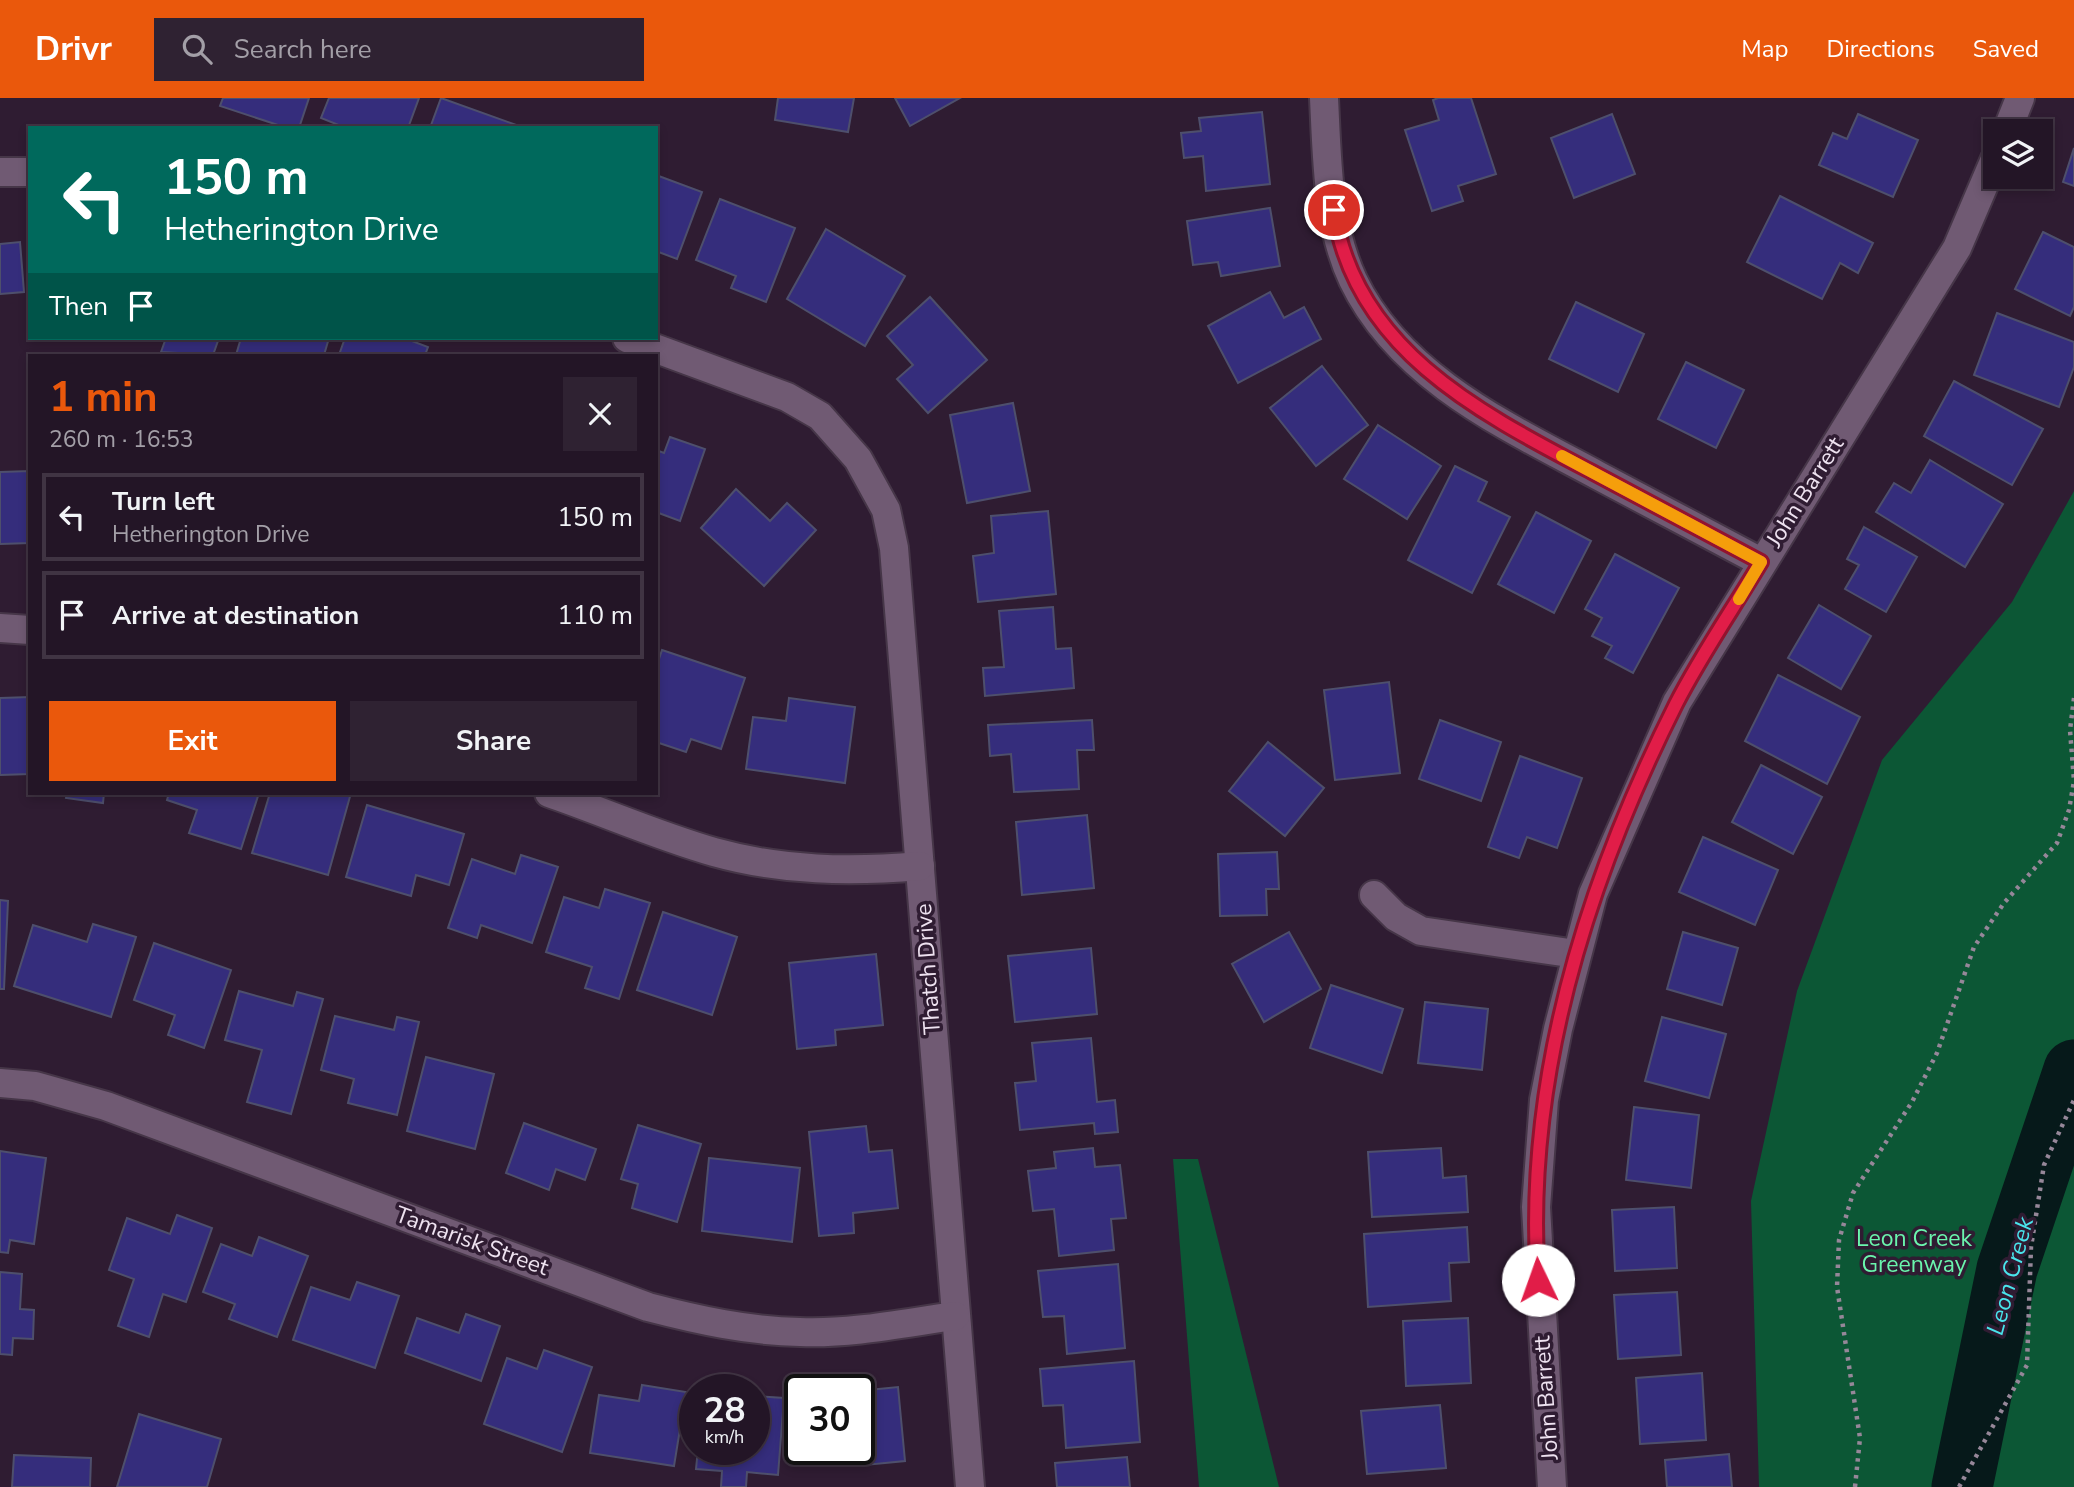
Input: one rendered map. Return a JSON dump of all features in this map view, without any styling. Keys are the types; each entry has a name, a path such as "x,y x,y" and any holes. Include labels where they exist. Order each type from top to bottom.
{"street":[{"path":"1324,98 1328,167 1337,231 1353,281 1402,348 1436,379 1493,420 1761,562"},
{"path":"2012,119 2020,98"},
{"path":"0,172 28,172"},
{"name":"John Barrett","path":"1552,1487 1535,1207 1544,1100 1576,954 1610,851 1677,702 1957,248 1983,187"},
{"name":"Thatch Drive","path":"632,340 787,397 820,416 858,459 886,510 894,548 970,1487"},
{"path":"0,628 28,630"},
{"path":"555,795 714,852 764,863 828,870 920,866"},
{"path":"1374,895 1396,917 1420,931 1576,954"},
{"name":"Tamarisk Street","path":"0,1083 35,1086 106,1106 648,1307 698,1320 750,1329 802,1332 855,1330 955,1316"}],"path":[{"path":"1855,1487 1860,1438 1837,1287 1839,1240 1853,1193 1912,1102 1937,1053 1974,947 2004,903 2057,843 2069,810 2074,781 2070,730 2074,698"},
{"path":"2070,730 2074,738"},
{"path":"1959,1487 2027,1365 2031,1247 2044,1165 2074,1100"}],"green space":[{"name":"Leon Creek Greenway","path":"2074,491 2074,1487 1759,1487 1751,1201 1797,991 1882,760 2012,602"},
{"path":"1173,1159 1198,1159 1279,1487 1199,1487"}],"building":[{"path":"223,98 309,98 300,126 281,126 220,106"},
{"path":"329,98 419,98 409,126 341,126 321,118"},
{"path":"441,98 519,126 431,126"},
{"path":"778,98 854,98 848,132 775,120"},
{"path":"895,98 960,98 910,126"},
{"path":"1471,98 1496,174 1458,186 1463,201 1432,211 1405,130 1439,120 1433,100"},
{"path":"1262,112 1270,184 1206,191 1203,156 1184,158 1181,133 1201,131 1199,118"},
{"path":"1612,114 1635,174 1574,198 1551,138"},
{"path":"1858,114 1918,140 1893,197 1819,165 1833,133 1847,139"},
{"path":"2074,148 2074,186 2063,182"},
{"path":"658,176 702,192 677,259 658,252"},
{"path":"1780,196 1873,243 1858,273 1840,263 1822,299 1747,262"},
{"path":"720,199 795,228 766,302 731,288 736,276 696,260"},
{"path":"1270,208 1280,266 1221,276 1218,262 1193,265 1187,221"},
{"path":"826,229 905,276 865,346 787,299"},
{"path":"2043,232 2074,247 2074,307 2070,316 2015,289"},
{"path":"20,242 24,292 0,294 0,244"},
{"path":"1270,292 1284,318 1304,307 1321,339 1238,383 1208,326"},
{"path":"930,297 987,360 928,413 897,379 913,365 887,336"},
{"path":"1576,302 1644,334 1618,392 1549,359"},
{"path":"1997,313 2074,342 2074,367 2059,407 1974,375"},
{"path":"165,340 218,340 213,354 161,352"},
{"path":"240,340 328,340 324,354 236,354"},
{"path":"344,340 409,340 428,347 425,354 339,354"},
{"path":"1686,362 1744,390 1716,448 1658,419"},
{"path":"1322,366 1368,425 1316,466 1270,408"},
{"path":"1954,381 2043,429 2012,485 1924,436"},
{"path":"1013,403 1030,491 967,503 950,415"},
{"path":"1378,425 1441,466 1407,519 1344,479"},
{"path":"670,437 705,449 680,521 658,513 658,451 664,453"},
{"path":"1930,460 2003,504 1965,567 1876,512 1894,483 1911,493"},
{"path":"1455,466 1487,482 1478,501 1510,517 1472,593 1408,560"},
{"path":"28,471 28,543 0,544 0,472"},
{"path":"736,489 770,521 787,503 816,530 764,586 701,528"},
{"path":"1048,511 1056,594 978,602 973,556 994,553 991,516"},
{"path":"1536,512 1591,541 1554,613 1498,584"},
{"path":"1864,527 1917,557 1886,612 1845,589 1859,565 1847,559"},
{"path":"1615,554 1679,588 1633,673 1605,658 1612,646 1592,636 1602,618 1585,609"},
{"path":"1819,605 1871,636 1841,689 1788,658"},
{"path":"1053,607 1056,649 1071,648 1074,688 985,696 983,668 1004,667 999,611"},
{"path":"662,650 745,678 721,749 691,739 686,752 658,743 658,662"},
{"path":"1778,675 1860,717 1827,784 1745,741"},
{"path":"1389,682 1400,773 1335,780 1324,690"},
{"path":"28,697 28,774 0,775 0,698"},
{"path":"789,698 855,707 845,783 746,769 753,717 786,721"},
{"path":"1092,720 1094,750 1077,750 1079,789 1014,792 1011,754 990,756 988,725"},
{"path":"1440,720 1501,742 1481,801 1419,779"},
{"path":"1268,742 1324,788 1285,836 1229,791"},
{"path":"1520,756 1582,778 1557,848 1527,837 1519,858 1488,847"},
{"path":"1761,765 1822,797 1793,854 1732,822"},
{"path":"67,795 104,795 103,803 66,798"},
{"path":"168,795 258,795 241,849 189,833 197,810 167,800"},
{"path":"269,795 350,795 328,875 252,853"},
{"path":"367,805 464,834 449,885 416,875 411,896 346,877"},
{"path":"1087,815 1094,888 1022,895 1016,822"},
{"path":"1703,837 1778,870 1755,925 1679,892"},
{"path":"1277,852 1279,889 1266,889 1267,915 1220,916 1218,854"},
{"path":"521,855 558,867 532,943 481,925 477,938 448,928 472,859 515,874"},
{"path":"605,889 650,903 619,999 585,988 592,967 546,952 564,897 599,908"},
{"path":"0,900 8,901 4,989 0,989"},
{"path":"663,912 737,937 712,1015 637,990"},
{"path":"93,924 136,937 111,1017 14,986 33,925 87,942"},
{"path":"1289,932 1321,989 1264,1022 1232,964"},
{"path":"1683,932 1738,948 1722,1005 1667,989"},
{"path":"154,943 231,970 204,1048 168,1035 175,1015 134,1000"},
{"path":"1091,948 1097,1014 1015,1022 1008,956"},
{"path":"876,954 883,1025 835,1030 836,1045 797,1049 789,963"},
{"path":"1331,985 1403,1009 1382,1073 1310,1048"},
{"path":"239,991 293,1006 297,992 323,999 291,1114 247,1102 262,1050 225,1040"},
{"path":"1425,1002 1488,1009 1482,1070 1418,1063"},
{"path":"335,1016 394,1030 397,1017 419,1022 397,1115 348,1103 354,1079 321,1070"},
{"path":"1662,1017 1726,1034 1709,1098 1645,1081"},
{"path":"1091,1038 1097,1102 1115,1100 1118,1132 1095,1134 1094,1123 1020,1130 1015,1083 1036,1081 1032,1043"},
{"path":"426,1057 494,1074 475,1149 407,1131"},
{"path":"1634,1107 1699,1115 1691,1188 1626,1180"},
{"path":"524,1123 596,1149 585,1180 556,1169 549,1190 506,1173"},
{"path":"638,1125 701,1144 677,1222 632,1208 638,1184 621,1179"},
{"path":"866,1126 869,1152 892,1150 898,1208 853,1213 854,1233 819,1236 809,1132"},
{"path":"1093,1148 1095,1167 1120,1165 1126,1218 1111,1219 1114,1250 1059,1256 1054,1209 1033,1211 1028,1171 1056,1168 1054,1152"},
{"path":"1441,1148 1443,1178 1466,1176 1468,1212 1372,1217 1368,1152"},
{"path":"0,1151 46,1158 34,1244 10,1240 8,1253 0,1252"},
{"path":"709,1158 800,1168 792,1242 702,1231"},
{"path":"1674,1207 1677,1268 1615,1271 1612,1210"},
{"path":"177,1215 212,1228 186,1302 163,1294 149,1337 118,1326 134,1279 109,1270 127,1218 170,1234"},
{"path":"1467,1227 1469,1262 1449,1263 1451,1301 1368,1307 1364,1234"},
{"path":"259,1237 308,1256 277,1337 229,1319 235,1304 203,1292 221,1244 252,1256"},
{"path":"1118,1264 1125,1348 1067,1354 1064,1316 1043,1317 1038,1271"},
{"path":"0,1272 22,1274 20,1309 34,1310 33,1339 13,1338 12,1355 0,1354"},
{"path":"357,1282 399,1296 375,1368 293,1340 311,1287 350,1300"},
{"path":"1677,1292 1681,1355 1618,1359 1614,1295"},
{"path":"466,1314 500,1326 481,1381 405,1353 417,1318 459,1333"},
{"path":"1468,1318 1471,1383 1406,1386 1403,1321"},
{"path":"544,1350 592,1367 562,1452 484,1424 507,1358 537,1369"},
{"path":"1134,1361 1140,1442 1066,1448 1063,1405 1043,1406 1040,1369"},
{"path":"1702,1373 1706,1440 1640,1444 1636,1378"},
{"path":"642,1385 679,1391 679,1435 674,1466 590,1453 599,1395 639,1401"},
{"path":"898,1387 905,1461 875,1464 875,1389"},
{"path":"770,1397 784,1398 778,1475 747,1472 746,1487 721,1487 722,1471 696,1469 696,1465 770,1465"},
{"path":"1440,1405 1446,1468 1367,1474 1361,1411"},
{"path":"139,1414 221,1439 207,1487 117,1487"},
{"path":"1729,1454 1732,1487 1667,1487 1665,1460"},
{"path":"14,1455 91,1458 90,1487 12,1487"},
{"path":"1127,1457 1130,1487 1057,1487 1055,1463"}],"waterway":[{"name":"Leon Creek","path":"1962,1487 2007,1269 2074,1070"}],"slow traffic":[{"path":"1562,456 1761,562 1739,599"}],"route":[{"path":"1334,210 1337,231 1353,281 1402,348 1436,379 1493,420 1761,562 1677,702 1593,894 1558,1029 1544,1100 1535,1207 1538,1280"}]}
